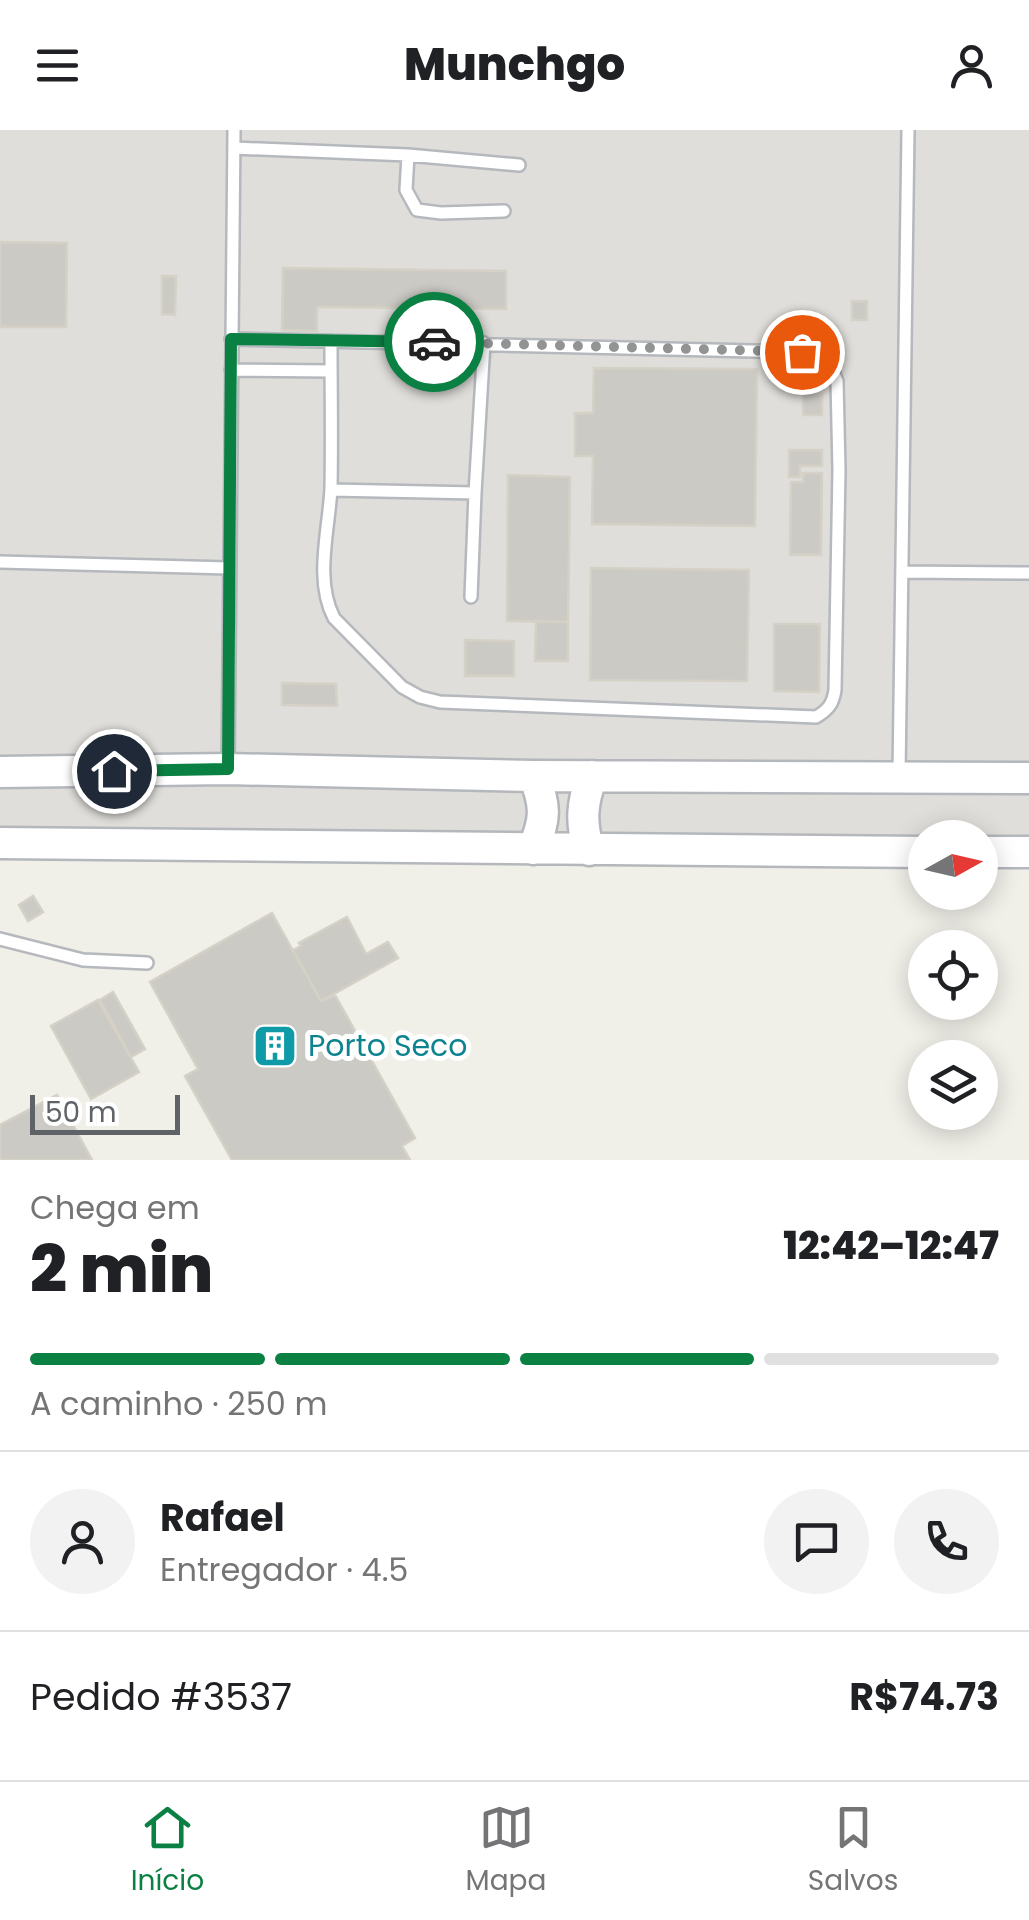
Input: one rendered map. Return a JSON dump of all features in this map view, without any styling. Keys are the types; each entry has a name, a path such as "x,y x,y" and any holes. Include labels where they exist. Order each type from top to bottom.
{"main road":[{"path":"0,772 228,769 534,776 1029,778"},
{"path":"533,849 544,810 534,776"},
{"path":"589,850 581,813 592,776"},
{"path":"0,843 908,852"},
{"path":"998,852 1029,852"}],"lane":[{"path":"228,769 234,130"},
{"path":"899,777 908,130"},
{"path":"234,148 519,165"},
{"path":"408,156 406,190 417,210 504,211"},
{"path":"231,339 484,343 802,352 819,356 830,364 837,380 839,470 835,690 826,712 816,717 440,702 402,687 334,618 326,604 331,341"},
{"path":"471,597 484,343"},
{"path":"231,370 331,371"},
{"path":"331,490 475,492"},
{"path":"0,562 229,568"},
{"path":"903,572 1029,573"},
{"path":"0,939 83,960 146,963"}],"shaded area":[{"path":"0,130 1029,130 1029,846 998,841 998,820 908,820 908,838 0,832"}],"building":[{"path":"0,242 67,243 66,327 0,327"},
{"path":"0,242 67,243 66,327 0,327"},
{"path":"283,268 506,271 506,309 317,307 317,331 282,330"},
{"path":"162,276 176,276 175,315 162,314"},
{"path":"162,276 176,276 175,315 162,314"},
{"path":"852,301 867,301 867,320 852,320"},
{"path":"594,368 757,369 755,526 592,524 593,456 575,456 575,413 593,413"},
{"path":"803,394 822,394 822,415 803,415"},
{"path":"789,450 822,450 822,466 800,466 800,477 789,477"},
{"path":"803,473 822,473 821,555 790,555 791,482 803,482"},
{"path":"508,475 570,477 568,622 507,621"},
{"path":"591,568 749,570 747,681 590,680"},
{"path":"536,621 568,622 568,661 535,661"},
{"path":"774,624 820,624 819,692 774,691"},
{"path":"465,640 514,641 514,676 465,676"},
{"path":"282,683 336,684 337,706 282,705"},
{"path":"33,896 43,912 28,921 19,905"},
{"path":"33,896 43,912 28,921 19,905"},
{"path":"33,896 43,912 28,921 19,905"},
{"path":"33,896 43,912 28,921 19,905"},
{"path":"33,896 43,912 28,921 19,905"},
{"name":"Porto Seco","path":"272,913 321,1001 335,995 415,1138 402,1146 410,1160 232,1160 185,1076 198,1069 150,982"},
{"path":"347,917 366,954 388,942 398,958 321,1001 293,950"},
{"path":"347,917 366,954 388,942 398,958 321,1001 293,950"},
{"path":"347,917 366,954 388,942 398,958 321,1001 293,950"},
{"path":"347,917 366,954 388,942 398,958 321,1001 293,950"},
{"path":"347,917 366,954 388,942 398,958 321,1001 293,950"},
{"path":"113,992 145,1049 131,1057 100,1000"},
{"path":"113,992 145,1049 131,1057 100,1000"},
{"path":"113,992 145,1049 131,1057 100,1000"},
{"path":"113,992 145,1049 131,1057 100,1000"},
{"path":"113,992 145,1049 131,1057 100,1000"},
{"path":"98,1000 139,1072 91,1099 51,1026"},
{"path":"98,1000 139,1072 91,1099 51,1026"},
{"path":"98,1000 139,1072 91,1099 51,1026"},
{"path":"98,1000 139,1072 91,1099 51,1026"},
{"path":"98,1000 139,1072 91,1099 51,1026"},
{"path":"57,1095 92,1160 0,1160 0,1125"},
{"path":"57,1095 92,1160 0,1160 0,1125"},
{"path":"57,1095 92,1160 0,1160 0,1125"},
{"path":"57,1095 92,1160 0,1160 0,1125"},
{"path":"57,1095 92,1160 0,1160 0,1125"}],"way so far":[{"path":"434,342 802,352"}],"place":[{"name":"Porto Seco","path":"275,1046"}],"route":[{"path":"114,771 228,769 231,339 434,342"}]}
